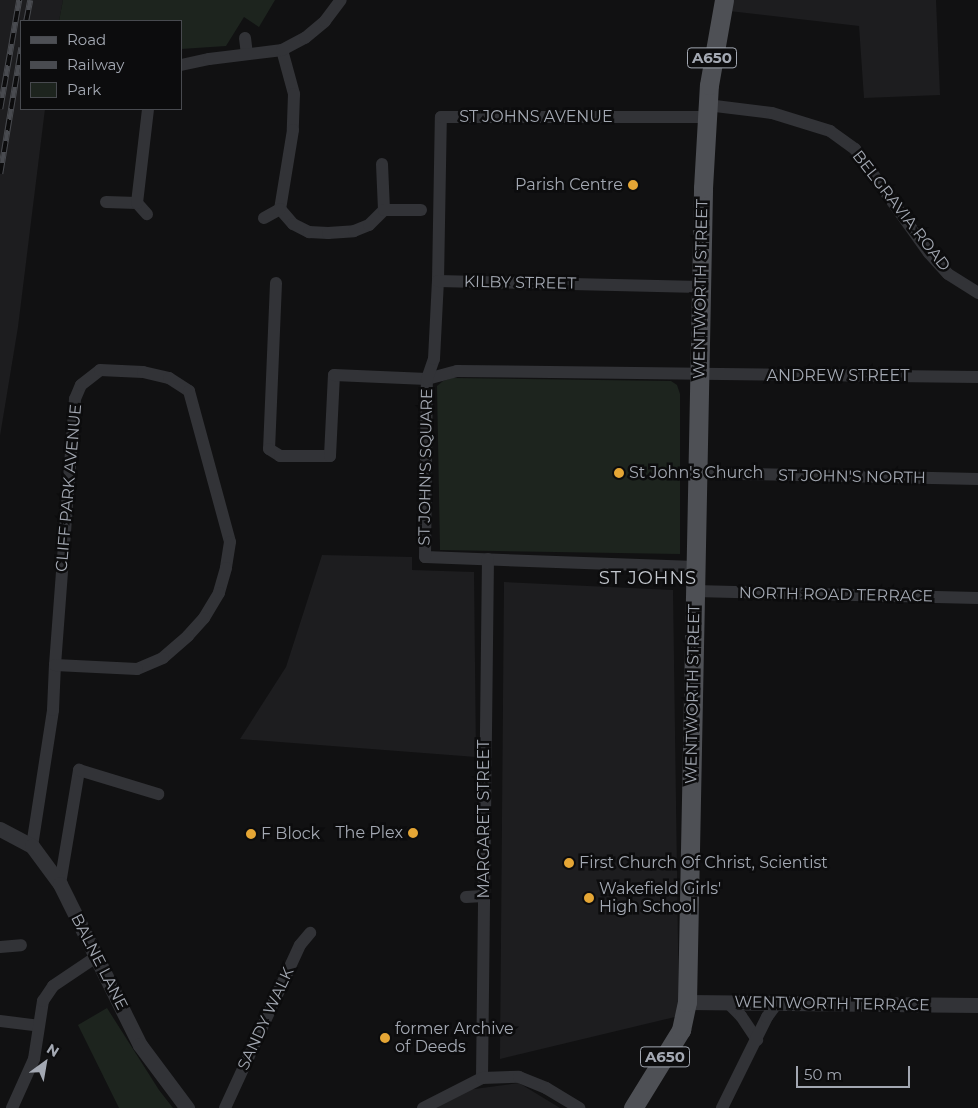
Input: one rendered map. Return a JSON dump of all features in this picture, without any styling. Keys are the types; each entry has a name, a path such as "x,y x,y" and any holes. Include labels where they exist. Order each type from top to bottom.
{"main road":[{"name":"A650","path":"706,111 712,61 724,0"},
{"name":"WENTWORTH STREET","path":"687,1002 698,376 706,111"},
{"name":"A650","path":"633,1108 681,1030 687,1002"}],"street":[{"path":"182,65 282,50 304,38 326,21 342,0"},
{"path":"246,38 246,54"},
{"path":"280,210 293,130 294,94 282,50"},
{"path":"137,204 148,110"},
{"name":"ST JOHNS AVENUE","path":"438,282 441,117 706,111"},
{"name":"BELGRAVIA ROAD","path":"706,111 772,113 830,131 854,149 910,229 948,274 978,293"},
{"path":"382,164 384,210"},
{"path":"106,202 137,204 147,214"},
{"path":"264,218 280,210"},
{"path":"280,210 293,224 309,232 328,233 354,231 369,225 384,210 421,210"},
{"path":"276,283 269,449 280,456 330,456 334,375 427,379 434,359 438,282"},
{"name":"KILBY STREET","path":"438,282 700,287"},
{"name":"CLIFF PARK AVENUE","path":"32,846 53,710 54,666 75,399 81,385 100,370 144,372 169,378 189,391 230,542 226,568 219,593 204,618 188,636 163,658 137,669 54,666"},
{"name":"ST JOHN'S SQUARE","path":"695,567 425,557 427,379 457,372 698,376"},
{"name":"ANDREW STREET","path":"698,376 978,377"},
{"name":"ST JOHN'S NORTH","path":"697,473 978,479"},
{"name":"MARGARET STREET","path":"482,1078 484,726 488,559"},
{"name":"NORTH ROAD TERRACE","path":"694,591 978,598"},
{"path":"60,884 79,770 158,794"},
{"name":"BALNE LANE","path":"0,829 32,846 60,884 140,1045 187,1108"},
{"path":"466,897 484,896"},
{"name":"SANDY WALK","path":"225,1108 300,945 310,933"},
{"path":"0,947 21,945"},
{"path":"12,1108 34,1059 43,1001 53,986 96,957"},
{"name":"WENTWORTH TERRACE","path":"687,1002 978,1005"},
{"path":"727,1002 742,1016 757,1040"},
{"path":"722,1108 777,1003"},
{"path":"0,1021 38,1026"},
{"path":"423,1108 482,1078 519,1077 546,1088 579,1108"}],"shaded area":[{"path":"0,0 63,0 59,20 20,20 20,110 45,110 18,327 0,436"},
{"path":"732,0 936,0 940,95 864,98 859,26 729,11"},
{"path":"322,555 412,557 412,570 474,572 476,757 240,739 286,667"},
{"name":"Wakefield Girls' High School","path":"504,582 673,590 679,1016 500,1059"},
{"path":"519,1083 560,1108 434,1108 467,1090"}],"green space":[{"path":"63,0 275,0 259,27 244,17 226,46 182,49 182,20 59,20"},
{"path":"452,378 671,381 677,385 680,394 680,554 440,550 437,386 443,381"},
{"path":"107,1008 159,1090 173,1108 119,1108 78,1025"}],"railway":[{"path":"0,109 19,0"},
{"path":"26,20 30,0"},
{"path":"0,174 20,54"}],"place":[{"name":"Parish Centre","path":"633,185"},
{"name":"St John's Church","path":"619,473"},
{"name":"The Plex","path":"413,833"},
{"name":"F Block","path":"251,834"},
{"name":"First Church Of Christ, Scientist","path":"569,863"},
{"name":"Wakefield Girls' High School","path":"589,898"},
{"name":"former Archive of Deeds","path":"385,1038"}],"district":[{"name":"ST JOHNS","path":"648,578"}]}
